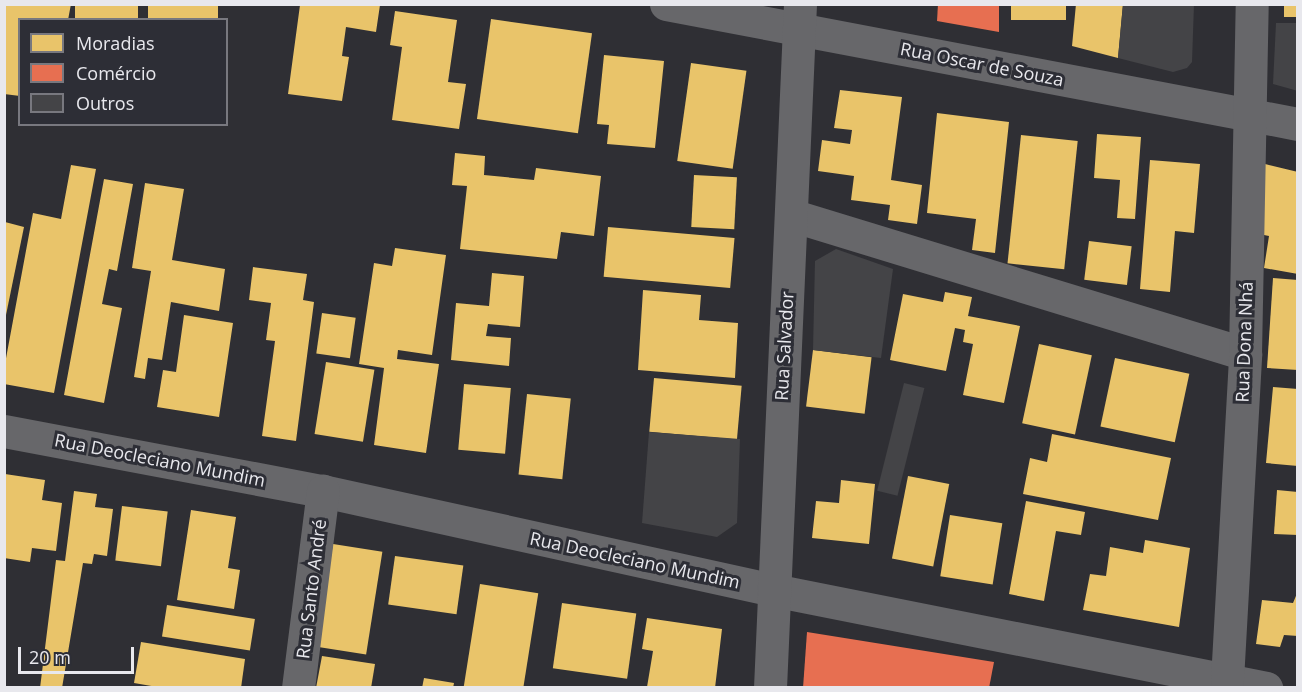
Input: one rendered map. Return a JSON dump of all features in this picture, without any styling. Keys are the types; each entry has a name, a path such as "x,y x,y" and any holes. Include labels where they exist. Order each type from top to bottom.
{"street":[{"name":"Rua Oscar de Souza","path":"666,4 800,17 1298,124"},
{"name":"Rua Dona Nhá","path":"1227,680 1245,354 1252,4"},
{"name":"Rua Salvador","path":"770,687 800,17"},
{"path":"791,215 1245,354"},
{"name":"Rua Deocleciano Mundim","path":"4,431 323,491 773,590 1266,687"},
{"name":"Rua Santo André","path":"298,687 323,491"}],"building: Moradias":[{"path":"4,4 71,4 68,18 18,18 18,96 4,94"},
{"path":"75,4 138,4 138,18 75,18"},
{"path":"148,4 218,4 218,18 148,18"},
{"path":"1011,4 1066,4 1066,20 1011,20"},
{"path":"1076,4 1123,4 1118,58 1072,46"},
{"path":"1284,4 1298,4 1298,17 1284,17"},
{"path":"300,5 380,5 376,32 346,27 342,56 349,57 342,101 288,94"},
{"path":"395,11 457,20 448,82 466,84 459,129 392,120 402,47 390,45"},
{"path":"491,19 592,33 578,133 477,119"},
{"path":"604,55 664,61 655,148 607,144 609,125 597,124"},
{"path":"691,63 746,71 733,169 677,161"},
{"path":"840,90 902,97 891,180 922,185 917,224 888,220 890,205 851,200 854,176 818,171 822,140 850,144 852,130 834,128"},
{"path":"937,113 1009,122 995,253 972,250 976,219 927,213"},
{"path":"1097,134 1141,137 1135,219 1117,218 1120,180 1094,178"},
{"path":"1021,135 1078,141 1064,269 1008,263"},
{"path":"455,153 485,156 484,175 534,180 536,168 601,176 594,236 561,232 557,259 460,249 467,186 452,185"},
{"path":"1150,160 1200,164 1194,233 1175,231 1170,292 1140,289"},
{"path":"1257,162 1298,172 1298,274 1264,268 1269,236 1254,233"},
{"path":"71,165 96,169 54,393 4,384 4,369 33,213 61,219"},
{"path":"694,175 737,177 734,229 691,227"},
{"path":"104,179 133,184 117,271 109,269 102,304 122,308 104,403 64,395"},
{"path":"145,183 184,189 172,260 225,269 219,311 171,302 162,360 148,358 145,379 134,377 151,271 132,268"},
{"path":"5,222 24,227 6,315 4,315"},
{"path":"608,227 735,238 730,288 604,277"},
{"path":"1089,241 1132,246 1127,285 1084,280"},
{"path":"395,248 446,255 432,355 398,350 397,359 439,364 426,453 374,445 384,368 359,364 374,263 392,266"},
{"path":"253,267 307,274 303,300 314,302 296,441 262,436 275,341 266,340 271,303 249,300"},
{"path":"492,273 524,276 520,327 488,324 486,336 511,338 509,366 451,360 456,303 489,306"},
{"path":"1273,278 1298,280 1298,370 1267,368"},
{"path":"643,290 701,295 699,320 738,323 735,378 638,370"},
{"path":"945,292 972,297 968,316 1020,326 1004,403 963,395 973,344 963,342 965,330 955,328 946,371 890,360 903,294 943,302"},
{"path":"322,313 356,318 350,358 316,354"},
{"path":"184,315 233,323 219,417 157,407 163,370 176,372"},
{"path":"1039,344 1092,355 1075,434 1022,423"},
{"path":"813,350 872,357 865,414 806,407"},
{"path":"1115,358 1189,374 1175,442 1100,426"},
{"path":"326,362 374,370 363,442 315,434"},
{"path":"654,378 742,386 737,439 649,432"},
{"path":"464,384 511,388 505,454 458,450"},
{"path":"1273,387 1298,389 1298,466 1266,463"},
{"path":"527,394 571,399 562,479 519,475"},
{"path":"1052,434 1171,458 1158,520 1023,494 1030,458 1047,462"},
{"path":"5,474 45,480 42,500 62,503 56,551 32,548 30,562 4,558"},
{"path":"908,476 949,484 933,566 892,558"},
{"path":"841,480 875,484 869,544 812,538 816,501 839,503"},
{"path":"1277,490 1298,492 1298,535 1274,534"},
{"path":"74,491 97,494 95,507 113,509 107,556 94,554 92,564 83,563 62,688 40,688 56,560 65,561"},
{"path":"1026,501 1085,512 1081,535 1056,531 1044,601 1009,594"},
{"path":"122,506 168,512 161,566 115,561"},
{"path":"191,510 236,517 228,568 240,570 234,609 177,600"},
{"path":"950,515 1002,523 993,585 940,576"},
{"path":"1145,540 1190,548 1179,627 1083,610 1090,574 1106,576 1110,547 1143,553"},
{"path":"333,544 382,552 366,655 317,647"},
{"path":"395,556 463,566 457,614 388,605"},
{"path":"480,584 538,593 523,688 464,688"},
{"path":"1298,591 1298,636 1284,635 1280,647 1256,644 1262,600 1293,603"},
{"path":"562,603 636,613 627,679 553,668"},
{"path":"167,605 255,619 250,651 162,637"},
{"path":"647,618 722,629 715,688 647,687 653,651 642,649"},
{"path":"141,642 245,659 241,688 163,688 134,683"},
{"path":"322,656 375,664 371,688 316,688"},
{"path":"424,678 454,683 453,688 422,688"}],"building: Comércio":[{"path":"938,4 999,4 999,32 937,21"},
{"path":"807,632 994,662 989,688 803,688"}],"building: Outros":[{"path":"1123,4 1194,4 1192,62 1187,68 1173,72 1118,58"},
{"path":"1276,23 1298,23 1298,91 1273,84"},
{"path":"836,249 893,269 881,358 813,350 815,261"},
{"path":"904,383 924,388 898,496 877,491"},
{"path":"649,432 740,439 737,523 717,537 642,523"}]}
